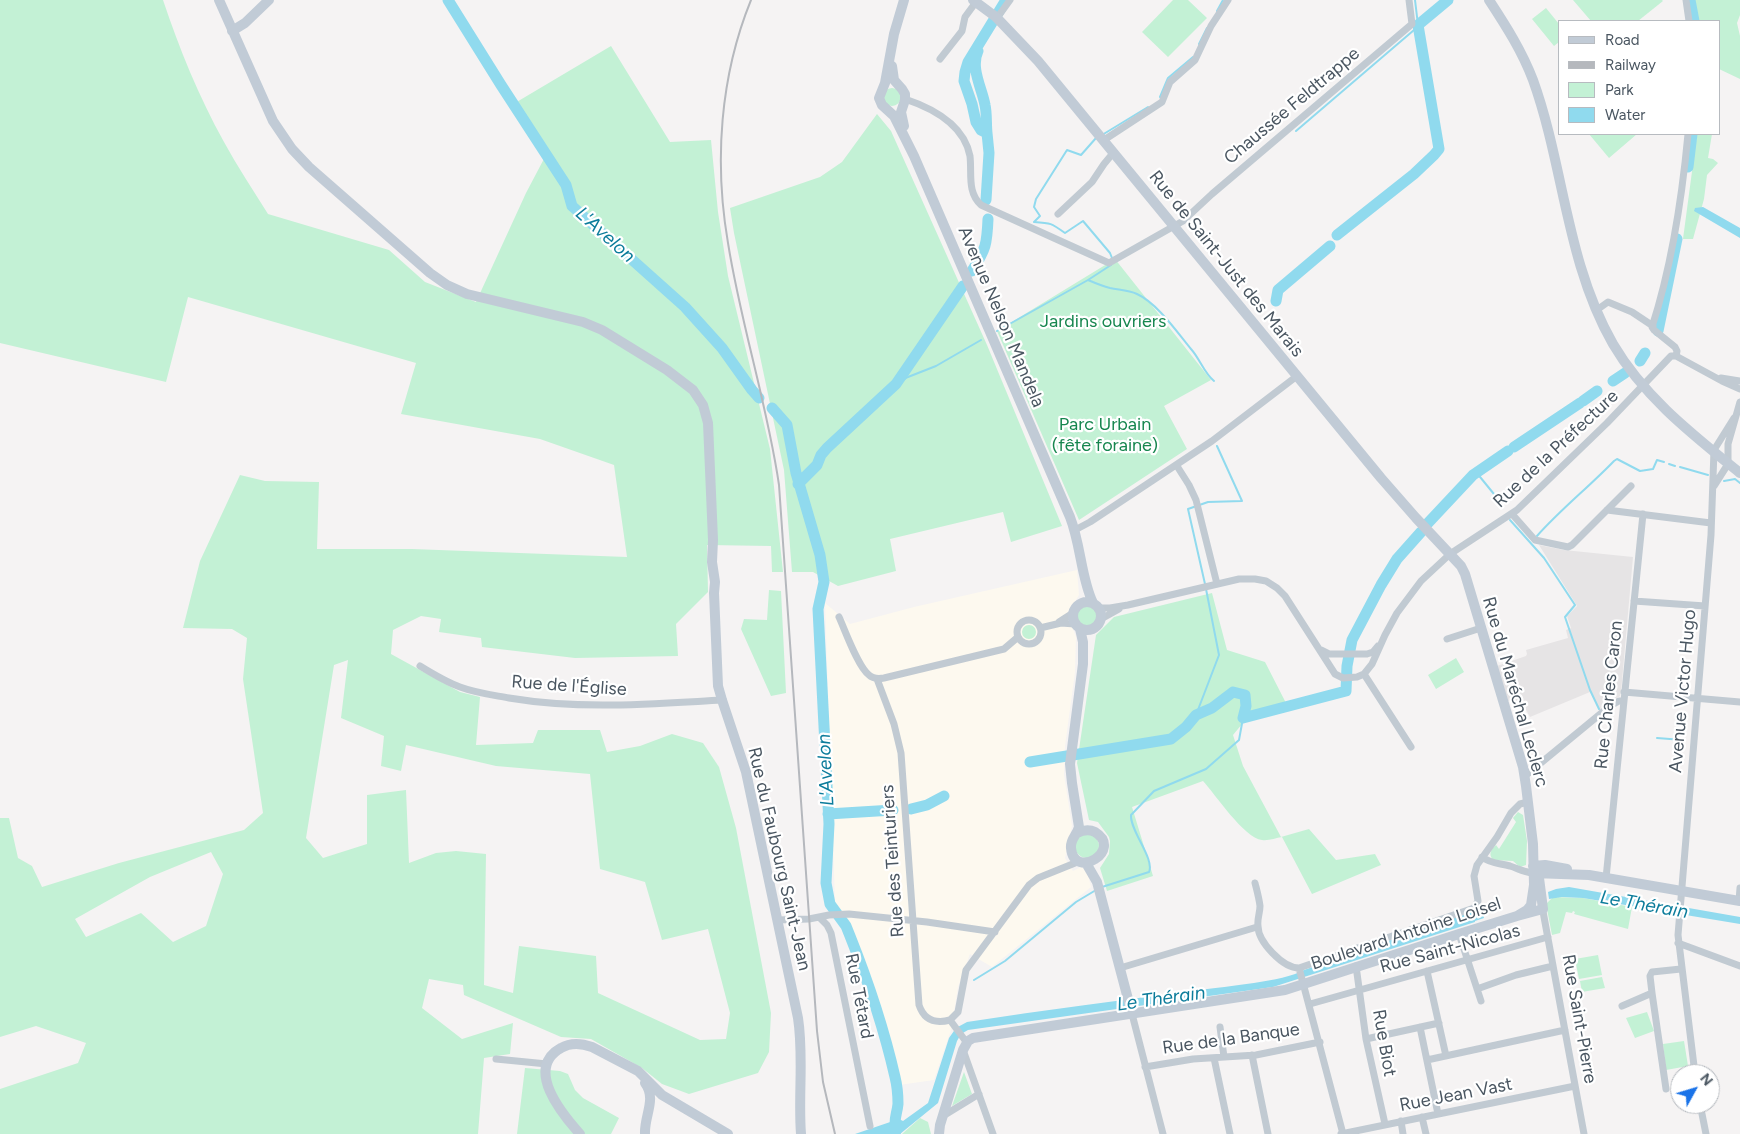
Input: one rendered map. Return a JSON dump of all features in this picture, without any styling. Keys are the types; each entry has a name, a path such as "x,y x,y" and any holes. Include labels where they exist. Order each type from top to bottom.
{"main road":[{"name":"Rue du Faubourg Saint-Jean","path":"219,0 271,116 292,149 308,167 434,276 451,288 467,294 588,324 611,334 643,355 682,387 696,402 702,416 708,446 718,682 722,700 746,772 799,1026 801,1134"},
{"path":"232,31 245,23 270,0"},
{"path":"891,47 893,78 904,92 904,102 895,110 886,108 880,100 880,95 885,83 891,47 904,0"},
{"path":"1490,0 1522,46 1542,93 1557,145 1577,243 1601,307 1621,345 1654,399 1683,427 1727,458"},
{"path":"1490,0 1515,41 1533,81 1546,122 1572,240 1587,287 1613,343 1646,384 1727,458"},
{"name":"Rue de Saint-Just des Marais","path":"974,1 995,16 1038,61 1387,485 1450,554"},
{"path":"882,89 890,84 899,86"},
{"name":"Avenue Nelson Mandela","path":"904,102 901,114 914,156"},
{"name":"Avenue Nelson Mandela","path":"886,108 894,116 914,156 1075,530 1085,578 1096,606"},
{"name":"Rue du Maréchal Leclerc","path":"1450,554 1464,571 1525,776 1536,869"},
{"name":"Avenue Nelson Mandela","path":"1081,604 1084,596 1085,578"},
{"path":"1077,833 1089,830 1097,834 1103,842 1103,851 1093,862 1083,862 1075,858 1072,852 1071,841 1077,833 1079,824 1070,764 1083,664 1089,638 1101,619 1096,606 1087,602 1081,604 1073,613 1083,640 1083,664"},
{"path":"1078,626 1086,630 1094,629"},
{"path":"1076,807 1089,830"},
{"path":"1098,858 1096,869 1098,886 1132,1011"},
{"path":"1083,862 1098,886"},
{"path":"1536,869 1561,867 1590,875 1740,901"},
{"path":"1536,869 1558,874 1590,875"},
{"name":"Rue Saint-Pierre","path":"1536,869 1537,889 1543,909"},
{"path":"1537,889 1546,880 1558,874"},
{"name":"Boulevard Antoine Loisel","path":"1517,916 1528,910 1537,889"},
{"name":"Boulevard Antoine Loisel","path":"964,1043 981,1036 1132,1011 1279,992 1304,982 1543,909"},
{"path":"939,1134 942,1116 964,1043"},
{"path":"580,1134 562,1112 550,1092 546,1077 546,1064 552,1055 563,1046 575,1044 587,1045 638,1071 662,1095 728,1134"},
{"path":"588,1134 569,1114 553,1085 552,1067 565,1052 576,1049 588,1050 629,1070 645,1083 651,1098 645,1122 645,1134"}],"street":[{"path":"995,16 1010,0"},
{"path":"1101,136 1164,100 1170,82 1195,60 1209,30 1228,0"},
{"name":"Chaussée Feldtrappe","path":"1174,226 1185,219 1219,187 1412,24 1408,0"},
{"path":"1686,0 1689,20"},
{"path":"940,59 962,31 965,17 974,1"},
{"path":"904,102 935,111 960,135 969,154 973,195 983,207 1109,262 1174,226"},
{"path":"1653,326 1673,241 1688,135"},
{"path":"1058,214 1089,186 1114,152"},
{"path":"1601,307 1608,302 1632,312 1653,326 1654,330 1675,347 1677,351 1675,356 1740,389"},
{"name":"Rue de la Préfecture","path":"1370,667 1393,619 1406,598 1421,581 1450,554 1512,514 1607,423 1669,358 1675,356"},
{"path":"1709,374 1740,381"},
{"path":"1075,530 1176,466 1297,376"},
{"name":"Avenue Victor Hugo","path":"1712,493 1727,458 1734,418 1740,401"},
{"name":"Avenue Victor Hugo","path":"1694,1064 1678,943 1679,918 1711,535 1714,467 1727,458 1734,418"},
{"path":"1176,466 1192,490 1214,585"},
{"path":"1512,514 1535,540 1566,547 1572,545 1631,486"},
{"path":"1607,510 1711,523"},
{"name":"Rue Charles Caron","path":"1606,878 1643,514"},
{"path":"1096,606 1110,608 1128,605 1251,578 1274,585 1285,596 1337,676 1347,678 1359,677 1364,674 1370,667 1369,658 1363,654"},
{"path":"1634,601 1705,606"},
{"path":"1101,619 1128,605"},
{"path":"1054,624 1073,613"},
{"path":"839,617 862,668 869,675 877,679 1004,649 1018,637"},
{"path":"1025,621 1033,621 1040,628 1040,637 1033,643 1025,643 1018,637 1018,627 1025,621"},
{"path":"1040,628 1065,623 1078,626"},
{"path":"1447,639 1481,628"},
{"path":"1317,646 1325,654 1363,654 1373,652 1380,644"},
{"path":"1331,669 1335,658 1342,654"},
{"name":"Rue de l'Église","path":"420,666 467,690 549,704 621,706 722,700"},
{"path":"1364,674 1411,747"},
{"name":"Rue des Teinturiers","path":"877,679 894,724 900,753 919,1002 925,1017 933,1021 952,1024"},
{"path":"1624,692 1740,702"},
{"path":"1525,776 1610,706 1623,701"},
{"path":"1255,883 1260,904 1258,927 1264,941 1286,964 1299,968 1472,909 1478,903 1474,874 1477,865 1511,813 1520,804 1528,802"},
{"path":"1060,870 1067,863 1072,852"},
{"path":"1482,857 1490,863 1511,867 1520,872 1536,869"},
{"path":"992,1134 964,1043 952,1024 958,1012 966,970 1031,884 1038,878 1083,862"},
{"path":"1740,888 1740,901"},
{"name":"Rue Saint-Pierre","path":"1543,909 1584,1134"},
{"path":"777,920 820,918 844,914 913,920 995,932"},
{"name":"Rue Tétard","path":"820,918 831,933 870,1126"},
{"path":"1120,968 1258,927"},
{"path":"1459,934 1481,1000"},
{"name":"Rue Saint-Nicolas","path":"1310,1004 1548,937"},
{"path":"1678,943 1740,966"},
{"name":"Rue Biot","path":"1356,966 1366,1039 1385,1124"},
{"path":"1477,989 1516,975 1553,966"},
{"path":"1299,968 1320,1042 1342,1134"},
{"path":"1666,1089 1650,976 1652,973 1681,969"},
{"path":"1427,970 1446,1056"},
{"path":"1622,1006 1652,993"},
{"path":"1132,1011 1163,1134"},
{"path":"1366,1039 1439,1023"},
{"path":"1220,1027 1224,1057"},
{"path":"1420,1027 1438,1114"},
{"path":"1427,1060 1565,1030"},
{"name":"Rue de la Banque","path":"1145,1067 1193,1059 1252,1056 1320,1042"},
{"path":"1252,1056 1268,1134"},
{"path":"1214,1058 1230,1134"},
{"path":"496,1060 546,1064"},
{"name":"Rue Jean Vast","path":"1342,1134 1575,1086"},
{"path":"651,1098 656,1094 662,1095"},
{"path":"942,1116 979,1094"},
{"path":"1702,1114 1706,1134"},
{"path":"1422,1117 1426,1134"},
{"path":"1401,1121 1403,1134"}],"shaded area":[{"path":"1539,545 1564,550 1633,557 1621,692 1620,696 1600,711 1590,692 1530,717 1524,706 1517,708 1514,699 1508,701 1497,666 1526,656 1526,650 1568,638 1566,630 1571,628 1567,616 1577,606"},
{"path":"1077,570 1079,595 1067,614 1076,637 1075,672 1065,746 1064,775 1072,826 1065,858 1073,871 1081,867 1087,871 1091,887 992,967 970,954 958,987 951,1030 934,1080 899,1085 853,939 835,902 825,603 850,624 914,607"}],"green space":[{"path":"0,0 163,0 206,108 229,151 268,214 389,250 425,282 476,302 526,193 546,155 515,103 611,46 670,142 711,140 718,212 728,276 770,449 783,572 772,572 771,546 707,545 708,592 676,624 678,656 575,658 482,647 481,638 439,632 441,619 421,616 393,630 391,654 460,692 480,697 476,745 533,743 538,730 600,730 607,752 640,746 672,734 703,743 719,767 736,828 771,1013 769,1052 758,1073 689,1094 662,1084 642,1068 591,1039 561,1037 464,995 463,985 429,979 422,1008 462,1039 513,1023 510,1054 484,1058 478,1134 0,1134 0,1089 78,1063 86,1043 36,1026 0,1037 0,818 9,818 18,858 32,866 42,887 119,863 244,830 263,813 243,679 247,638 232,629 183,628 200,561 240,475 265,481 319,482 317,549 412,549 627,557 614,465 540,439 401,414 416,363 188,297 166,382 0,343","holes":["348,660 341,718 384,736 381,766 401,771 406,745 496,766 590,774 600,869 645,882 662,940 708,929 730,1013 726,1039 700,1040 598,993 596,956 519,946 513,993 484,985 486,854 456,851 436,853 409,863 406,790 367,795 367,844 323,858 306,838 334,665","211,852 223,874 206,926 173,942 141,913 86,937 75,919 150,877"]},
{"path":"1173,0 1188,0 1207,18 1168,57 1142,32"},
{"path":"1573,0 1663,1 1639,20 1590,20"},
{"path":"1693,0 1740,0 1740,15 1737,23 1740,36 1740,79 1720,69 1720,20 1695,20"},
{"path":"1546,8 1558,23 1558,43 1554,46 1532,19"},
{"path":"892,88 898,91 901,97 898,103 892,106 886,103 883,97 886,91"},
{"path":"877,114 891,131 987,345 1062,526 1011,542 1003,512 890,539 896,571 838,586 813,572 792,572 784,470 730,208 820,177 842,162"},
{"path":"1590,135 1636,135 1609,158"},
{"path":"1697,135 1712,135 1708,158 1718,163 1707,175 1704,199 1693,239 1683,239"},
{"path":"1115,259 1211,380 1164,406 1187,449 1079,520 997,331"},
{"path":"769,590 781,591 786,693 771,696 741,629 744,619 767,620"},
{"path":"1212,593 1227,650 1265,662 1287,705 1247,718 1233,735 1243,766 1281,837 1309,829 1336,860 1375,854 1381,865 1312,894 1282,837 1262,840 1247,832 1230,815 1203,781 1132,807 1153,876 1107,891 1100,868 1109,854 1110,841 1098,822 1089,820 1077,763 1096,635 1114,617"},
{"path":"1087,606 1094,609 1097,616 1094,623 1087,626 1080,623 1077,616 1080,609"},
{"path":"1026,625 1032,625 1036,632 1032,639 1026,639 1022,635 1022,629"},
{"path":"1456,658 1464,672 1436,689 1428,675"},
{"path":"1518,812 1523,815 1527,841 1526,865 1520,867 1513,861 1493,860 1490,854 1496,845 1499,849 1516,822 1513,818"},
{"path":"1087,834 1092,835 1098,841 1098,851 1092,857 1087,858 1082,857 1076,851 1075,846 1076,841 1082,835"},
{"path":"1553,897 1583,898 1632,907 1628,929 1574,914 1575,912 1573,911 1572,913 1566,912 1560,933 1552,935 1546,904"},
{"path":"1598,955 1602,975 1579,979 1575,959"},
{"path":"1602,977 1605,988 1582,992 1580,981"},
{"path":"1647,1012 1654,1031 1635,1038 1626,1018"},
{"path":"1684,1041 1688,1064 1670,1064 1670,1069 1666,1070 1663,1044"},
{"path":"525,1068 560,1071 568,1074 575,1090 583,1098 619,1118 611,1134 517,1134"},
{"path":"964,1072 972,1094 952,1106"},
{"path":"920,1118 928,1122 931,1134 902,1134"}],"water":[{"path":"1703,207 1740,228 1740,238 1694,211 1695,208"},
{"name":"Le Thérain","path":"1569,887 1740,917 1740,924 1583,898 1562,897 1549,899 1548,892"},
{"name":"Le Thérain","path":"1480,909 1484,918 1475,922 1273,987 968,1030 961,1034 957,1041 938,1103 900,1134 855,1134 899,1119 903,1121 928,1103 949,1038 956,1028 967,1022 1282,978"}],"waterway":[{"name":"L'Avelon","path":"448,0 566,185 572,206 685,307 722,348 759,398"},
{"path":"986,200 989,153 987,133 981,130 976,122 964,81 968,62 1006,0"},
{"path":"1217,11 1223,0"},
{"path":"1296,131 1414,30 1418,25 1415,0"},
{"path":"1337,235 1414,174 1439,149 1418,25 1448,0"},
{"path":"1690,0 1694,20"},
{"path":"1199,44 1207,28"},
{"path":"978,51 975,64 986,108 987,133"},
{"path":"1160,97 1168,78 1193,57"},
{"path":"1102,135 1148,107"},
{"path":"1688,167 1692,135"},
{"path":"1096,138 1081,155 1067,150 1036,199 1034,207 1040,216 1034,222 1051,224 1065,233 1083,221 1110,253 1112,258"},
{"path":"972,271 985,246 988,219"},
{"path":"1658,331 1677,239"},
{"path":"1276,301 1278,290 1330,246"},
{"path":"1088,280 1111,265"},
{"path":"997,331 1088,280 1107,287 1134,293 1152,304 1194,353 1207,374 1214,381"},
{"path":"798,484 817,465 821,455 827,448 896,384 963,286"},
{"path":"896,384 936,366 981,340"},
{"path":"1640,361 1645,353"},
{"path":"1613,381 1625,373"},
{"path":"1583,401 1597,391"},
{"path":"1514,447 1580,403"},
{"name":"L'Avelon","path":"772,408 787,425 796,473 820,555 824,582 818,609 829,824 826,883 830,904 846,926 857,953 886,1041 897,1090 896,1131"},
{"path":"1205,584 1188,509 1208,502 1242,501 1217,446"},
{"path":"1428,523 1473,475 1508,451"},
{"path":"1537,536 1617,459 1640,471 1653,469 1657,460 1664,462"},
{"path":"1669,464 1675,466"},
{"path":"1680,467 1708,475"},
{"path":"1476,472 1498,499"},
{"path":"1724,481 1735,479 1740,483"},
{"path":"1510,520 1544,558 1575,605 1565,617 1590,690 1599,709"},
{"path":"1030,762 1171,739 1186,727 1196,715 1212,708 1233,692 1245,695 1246,706 1243,718 1346,691 1347,666 1352,640 1397,559 1421,532"},
{"path":"1196,715 1219,655 1206,589"},
{"path":"1102,887 1149,872 1149,860 1134,829 1131,815 1154,791 1206,769 1239,740 1243,718"},
{"path":"1657,738 1683,740"},
{"path":"911,809 927,805 944,796"},
{"path":"828,814 893,810"},
{"path":"974,980 1005,961 1076,902 1096,890"}],"railway":[{"path":"751,0 732,59 726,89 721,151 721,182 733,274 768,424 779,485 817,1031 823,1082 835,1134"}],"park label":[{"name":"Jardins ouvriers","path":"1103,322"},
{"name":"Parc Urbain (fête foraine)","path":"1105,435"}]}
